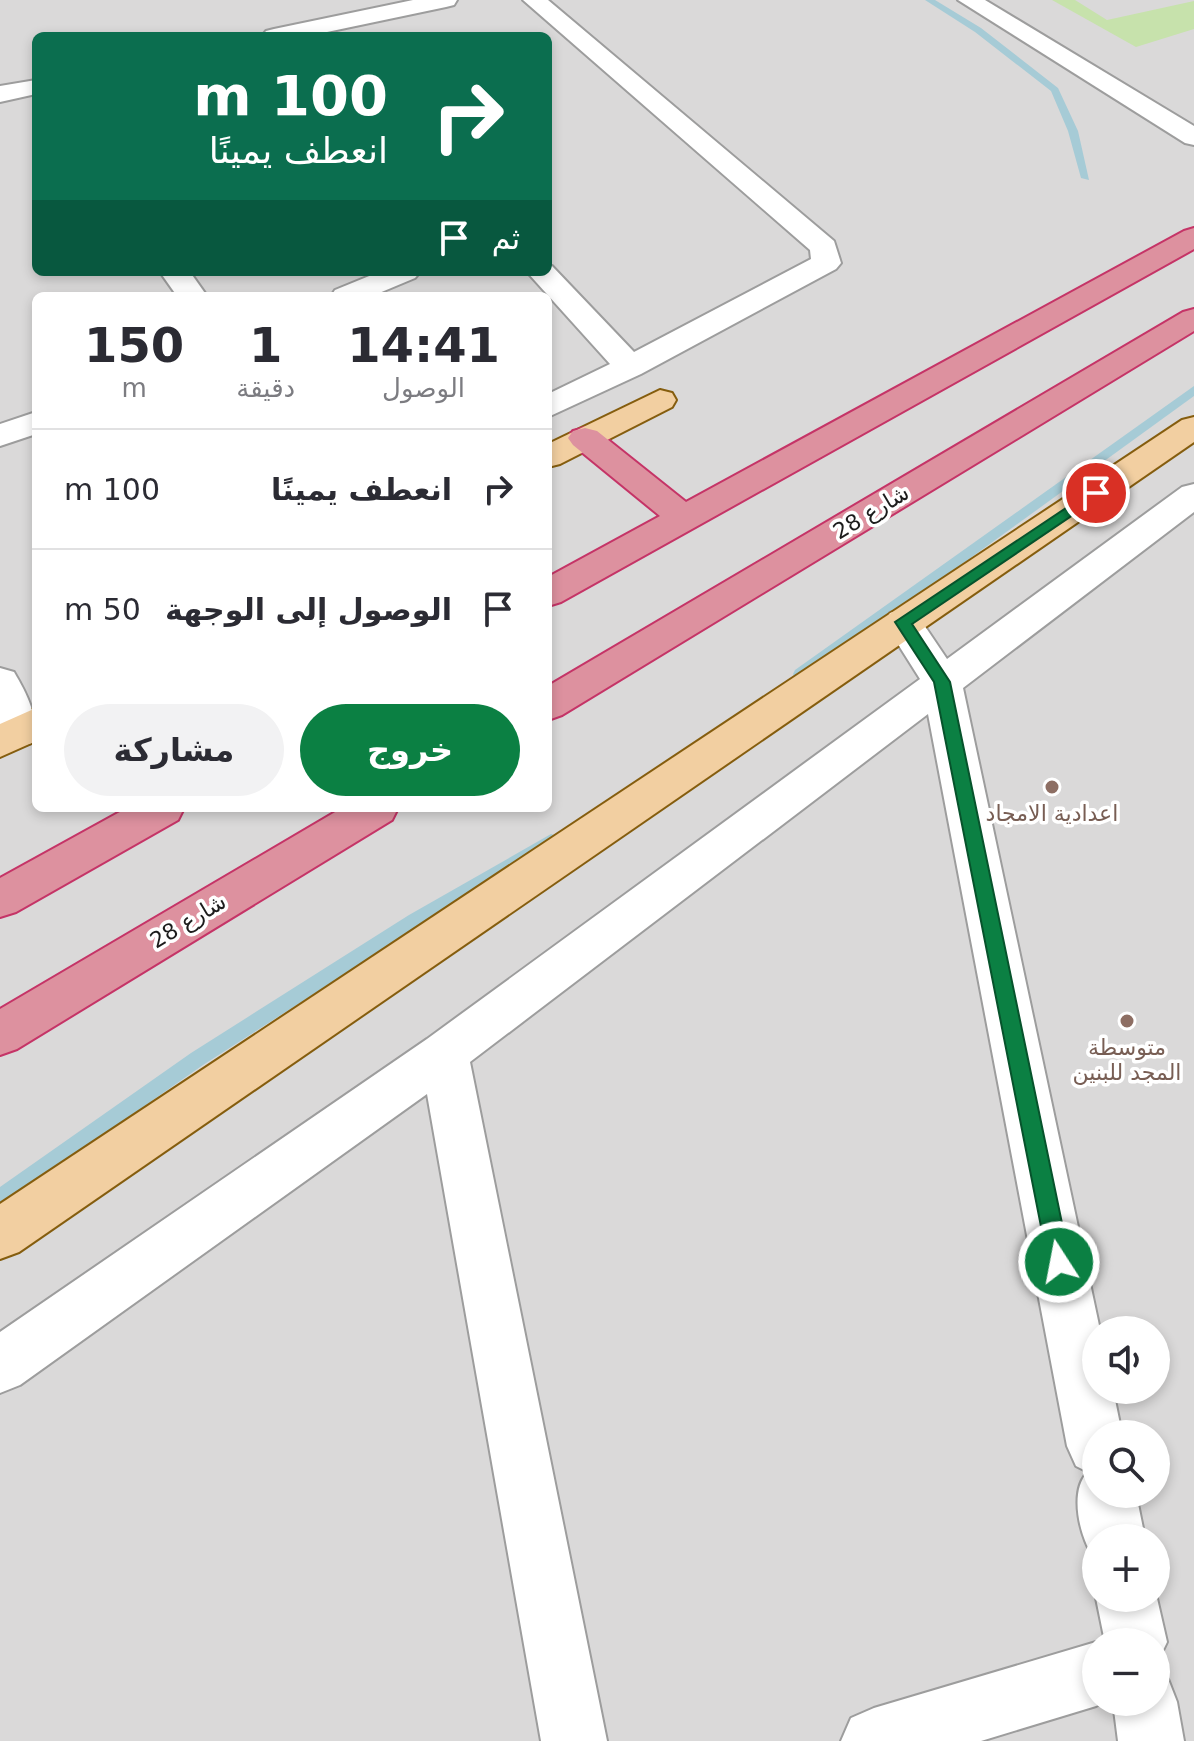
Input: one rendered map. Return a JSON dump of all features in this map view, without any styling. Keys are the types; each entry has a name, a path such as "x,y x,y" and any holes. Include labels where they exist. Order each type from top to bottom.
{"highway":[{"path":"552,591 1194,237"},
{"name":"شارع 28","path":"552,703 1194,318"},
{"path":"585,438 683,517"},
{"path":"0,899 156,812"},
{"name":"شارع 28","path":"0,1034 370,812"}],"main road":[{"path":"552,455 660,400"},
{"path":"0,1234 1194,427"}],"street":[{"path":"319,32 446,0"},
{"path":"534,0 824,247 826,263 552,405"},
{"path":"969,0 1194,137"},
{"path":"0,94 32,88"},
{"path":"356,292 395,276"},
{"path":"546,276 630,367"},
{"path":"0,436 32,424"},
{"path":"0,1365 444,1054 1194,495"},
{"path":"903,622 942,682 1091,1420"},
{"path":"0,682 19,732"},
{"path":"444,1054 574,1741"},
{"path":"874,1741 1082,1678"},
{"path":"1147,1716 1151,1741"}],"shaded area":[{"path":"0,0 1194,0 1194,1741 0,1741"}],"green space":[{"path":"1052,0 1075,0 1107,20 1194,1 1194,29 1136,47"}],"waterway":[{"path":"929,0 978,30 1055,90 1073,131 1086,178"},
{"path":"800,674 1194,390"},
{"path":"0,1198 197,1059 415,920 551,840"}],"place":[{"name":"اعدادية الامجاد","path":"1052,787"},
{"name":"متوسطة المجد للبنين","path":"1127,1021"}],"route":[{"path":"1059,1262 942,682 903,622 1096,493"}]}
